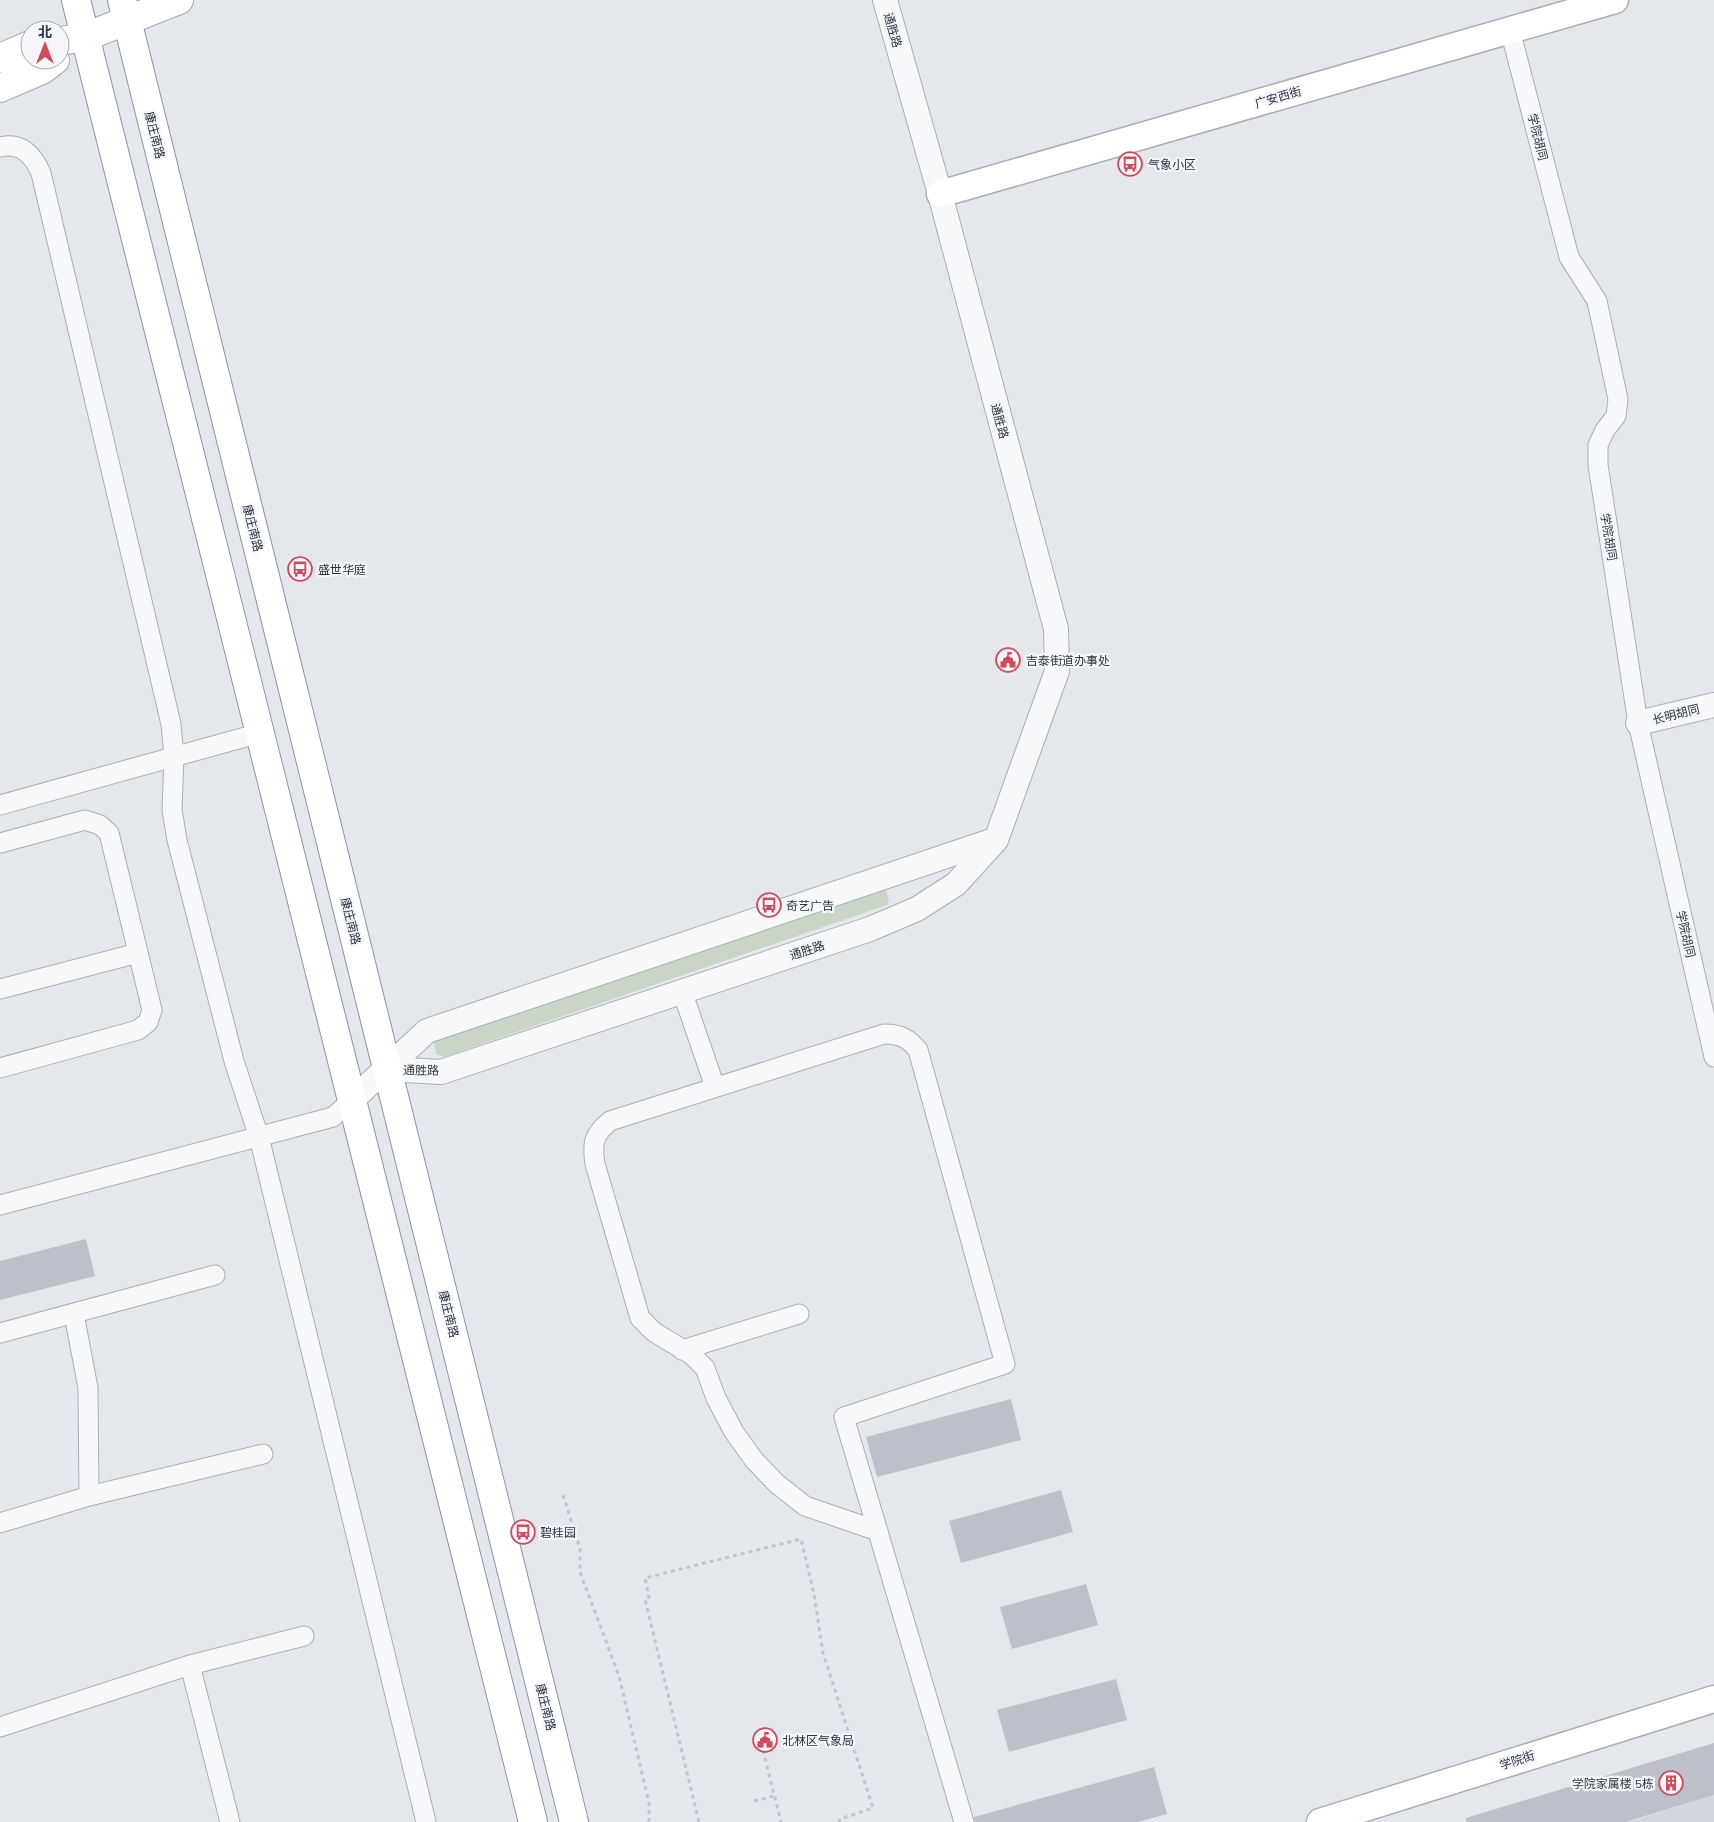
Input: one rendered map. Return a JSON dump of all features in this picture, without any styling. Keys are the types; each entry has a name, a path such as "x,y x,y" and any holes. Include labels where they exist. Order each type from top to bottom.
{"main road":[{"path":"76,0 72,39 260,733 533,1822"},
{"path":"72,39 124,10 179,0"},
{"name":"广安西街","path":"940,194 1615,0"},
{"name":"康庄南路","path":"124,10 574,1822"},
{"path":"0,58 20,49"},
{"path":"0,88 42,70"},
{"name":"学院街","path":"1320,1822 1714,1700"}],"street":[{"name":"通胜路","path":"388,1069 441,1072 870,928 917,908 956,884 996,840 1057,671 1058,649 1056,629 940,194 885,0"},
{"name":"学院胡同","path":"1510,30 1569,257 1597,301 1618,399 1616,416 1605,430 1598,445 1598,465 1638,723 1714,1057"},
{"path":"0,147 8,145 24,149 36,161 42,173 171,724 174,756 172,810 177,840 234,1061 259,1137 426,1822"},
{"name":"长明胡同","path":"1638,723 1714,705"},
{"path":"0,805 260,733"},
{"path":"0,843 85,820 100,825 109,833 152,1010 148,1022 138,1030 0,1068"},
{"name":"通胜路","path":"388,1069 427,1031 996,840"},
{"path":"0,989 138,952"},
{"path":"682,991 715,1087"},
{"path":"878,1531 806,1506 776,1483 754,1460 734,1432 716,1398 705,1368 692,1355 654,1332 640,1318 595,1164 593,1148 598,1132 610,1121 884,1034 899,1034 910,1041 918,1050 1005,1364 844,1417 878,1531 964,1822"},
{"path":"0,1204 333,1117 388,1069"},
{"path":"0,1332 74,1314 215,1275"},
{"path":"74,1314 88,1388 89,1496"},
{"path":"682,1350 799,1314"},
{"path":"0,1523 89,1496 263,1454"},
{"path":"0,1727 190,1665 304,1636"},
{"path":"190,1665 230,1822"}],"path":[{"path":"564,1495 580,1549 580,1572 619,1676 649,1803 649,1822"},
{"path":"699,1822 645,1598 649,1597 645,1578 801,1539 814,1594 823,1653 873,1808 840,1819 839,1822"},
{"path":"763,1750 781,1822"},
{"path":"754,1800 774,1796"}],"shaded area":[{"path":"1714,1795 1714,1822 1625,1822 1640,1818"}],"green space":[{"path":"885,887 889,901 887,905 444,1057 436,1054 434,1041"}],"building":[{"path":"86,1239 95,1276 0,1300 0,1261"},
{"path":"1011,1399 1021,1440 877,1477 866,1437"},
{"path":"1061,1490 1073,1532 961,1563 949,1521"},
{"path":"1086,1584 1098,1625 1012,1649 1000,1607"},
{"path":"1116,1679 1127,1720 1009,1752 997,1710"},
{"path":"1714,1743 1714,1795 1625,1822 1466,1822 1466,1818"},
{"path":"1154,1767 1167,1814 1138,1822 975,1822 974,1817"}],"place":[{"name":"气象小区","path":"1130,164"},
{"name":"盛世华庭","path":"300,569"},
{"name":"吉泰街道办事处","path":"1008,660"},
{"name":"奇艺广告","path":"769,905"},
{"name":"碧桂园","path":"523,1532"},
{"name":"北林区气象局","path":"765,1740"},
{"name":"学院家属楼 5栋","path":"1671,1783"}]}
